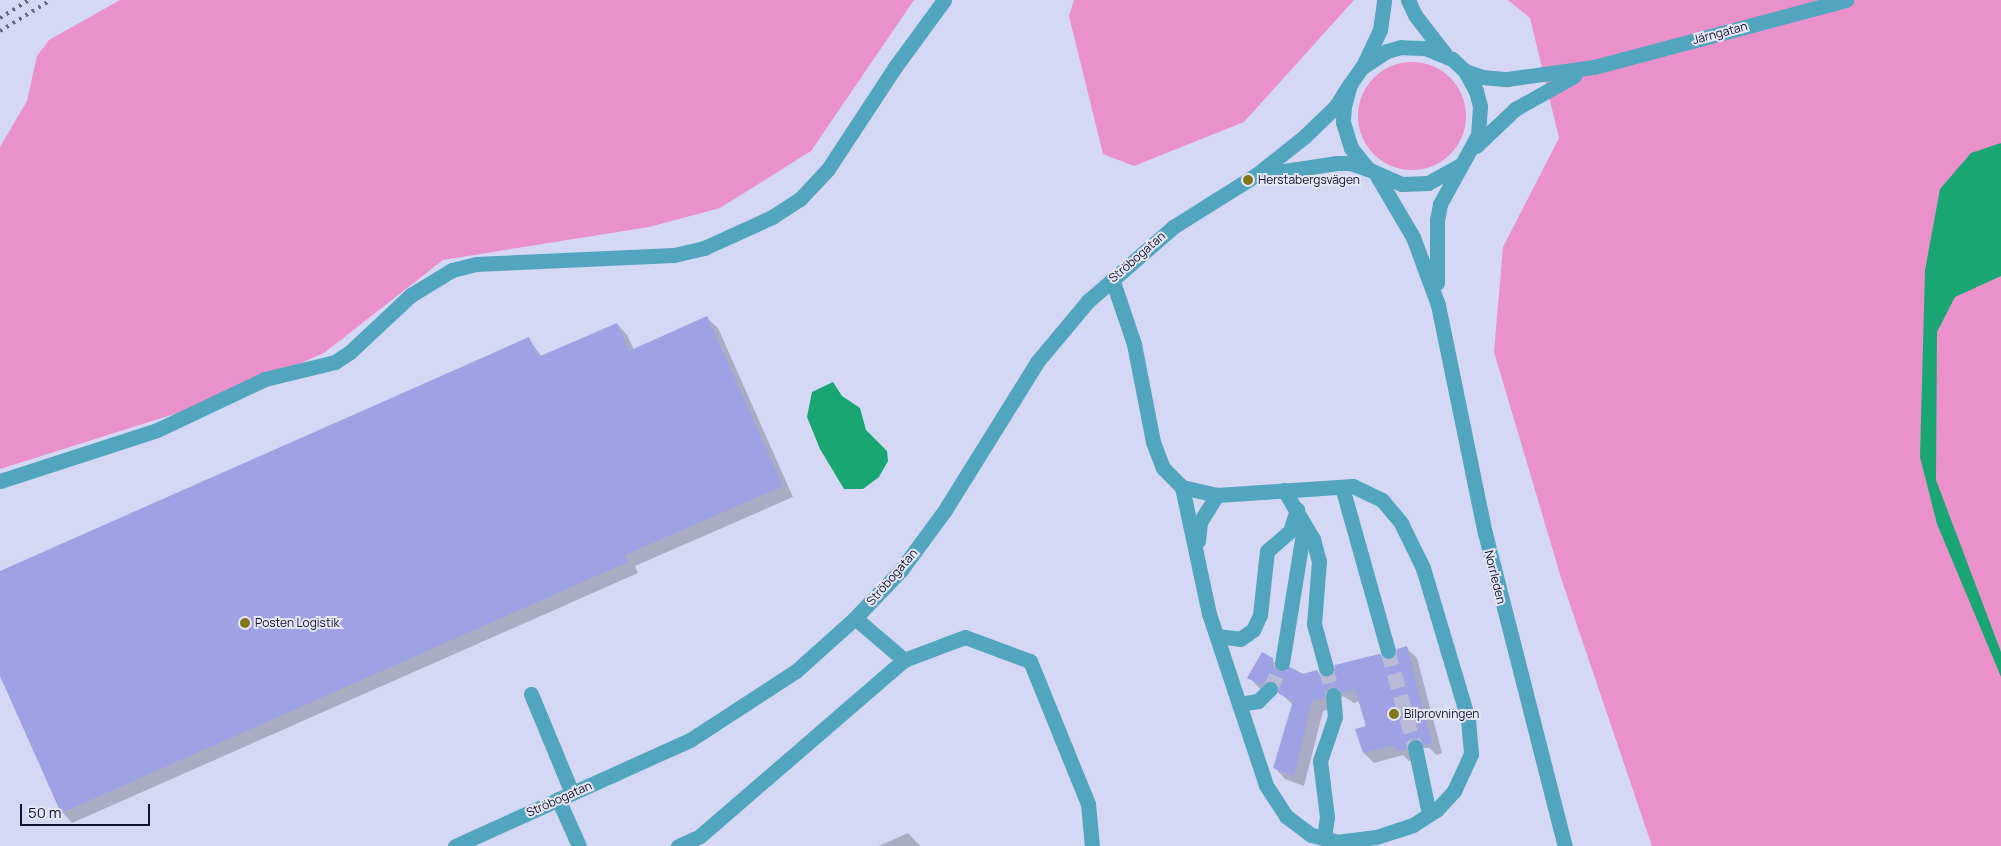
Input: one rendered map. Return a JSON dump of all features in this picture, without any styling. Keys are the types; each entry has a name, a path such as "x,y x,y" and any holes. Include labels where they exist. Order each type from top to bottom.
{"street":[{"path":"0,481 157,430 265,379 335,362 350,352 411,295 452,270 476,264 674,255 704,248 772,217 800,199 828,169 895,67 944,0"},
{"path":"1384,0 1380,30 1362,67 1350,84 1344,106 1346,136 1351,148 1372,172 1413,237 1438,305"},
{"path":"1408,0 1415,15 1445,54 1465,71 1476,92 1480,106 1478,135 1471,152 1447,186 1437,220 1438,305"},
{"name":"Järngatan","path":"1465,71 1507,79 1594,67 1846,0"},
{"path":"1362,67 1388,51 1401,47 1425,48 1445,54"},
{"name":"Järngatan","path":"1471,152 1515,109 1560,82 1594,67"},
{"name":"Ströbogatan","path":"455,846 690,740 796,671 856,618 901,570 944,510 1037,362 1088,300 1173,227 1256,175 1323,118 1350,84"},
{"name":"Ströbogatan","path":"1256,175 1336,163 1350,163 1372,172"},
{"path":"1372,172 1402,184 1428,183 1460,165"},
{"path":"1112,279 1134,344 1153,442 1163,468 1182,487 1217,496 1353,486 1382,500 1401,523 1423,568 1468,719 1471,754 1454,791 1429,814 1413,824 1376,837 1338,842 1311,834 1286,816 1266,785 1217,636 1182,487"},
{"name":"Norrleden","path":"1438,305 1485,534 1564,846"},
{"path":"1342,487 1388,651"},
{"path":"1284,490 1297,509 1312,539 1319,561 1314,624 1326,668"},
{"path":"1197,550 1200,522 1217,496"},
{"path":"1217,636 1240,639 1253,630 1260,615 1267,551 1290,531 1297,509"},
{"path":"1282,663 1303,533 1297,509"},
{"path":"856,618 904,660"},
{"path":"678,846 700,836 904,660 965,637 1030,661 1088,804 1092,846"},
{"path":"1239,704 1258,700 1270,689"},
{"path":"531,694 572,793"},
{"path":"1324,838 1327,817 1320,761 1335,717 1333,695"},
{"path":"1414,747 1429,814"},
{"path":"558,800 579,846"}],"shaded area":[{"path":"120,0 914,0 811,151 720,208 649,227 443,260 324,353 206,404 0,469 0,147 27,101 37,56 49,40"},
{"path":"1074,0 1354,0 1244,122 1134,166 1103,154 1069,16"},
{"path":"1508,0 2001,0 2001,846 1652,846 1562,581 1494,352 1503,247 1559,138 1530,18"},
{"path":"1412,62 1433,66 1450,78 1462,95 1466,116 1462,137 1450,154 1433,166 1412,170 1391,166 1374,154 1362,137 1358,116 1362,95 1374,78 1391,66"},
{"path":"2001,143 2001,276 1955,297 1937,332 1936,480 2001,652 2001,677 1937,524 1920,457 1925,270 1940,189 1971,153"},
{"path":"833,382 842,396 860,408 866,430 887,451 888,461 879,477 863,489 844,489 820,449 807,417 812,392"}],"building":[{"name":"Posten Logistik","path":"707,316 783,486 625,555 628,562 61,813 0,676 0,571 529,337 538,357 617,323 629,351"},
{"name":"Bilprovningen","path":"1407,646 1432,743 1424,745 1414,738 1408,740 1406,749 1397,751 1394,745 1363,753 1355,729 1366,726 1355,689 1342,693 1332,686 1325,691 1324,698 1312,701 1294,776 1273,768 1293,701 1278,693 1279,686 1273,680 1261,685 1247,678 1262,652 1273,658 1273,667 1280,672 1290,667 1303,674 1317,670 1320,675 1328,677 1333,674 1335,665 1379,654 1390,660 1395,657 1397,649"}],"tunnel":[{"path":"1388,651 1415,747"},
{"path":"1270,689 1282,663"},
{"path":"1326,668 1333,695"}],"railway":[{"path":"0,18 29,0"},
{"path":"0,31 51,0"}],"place":[{"name":"Herstabergsvägen","path":"1248,180"},
{"name":"Posten Logistik","path":"245,623"},
{"name":"Bilprovningen","path":"1394,714"}]}
